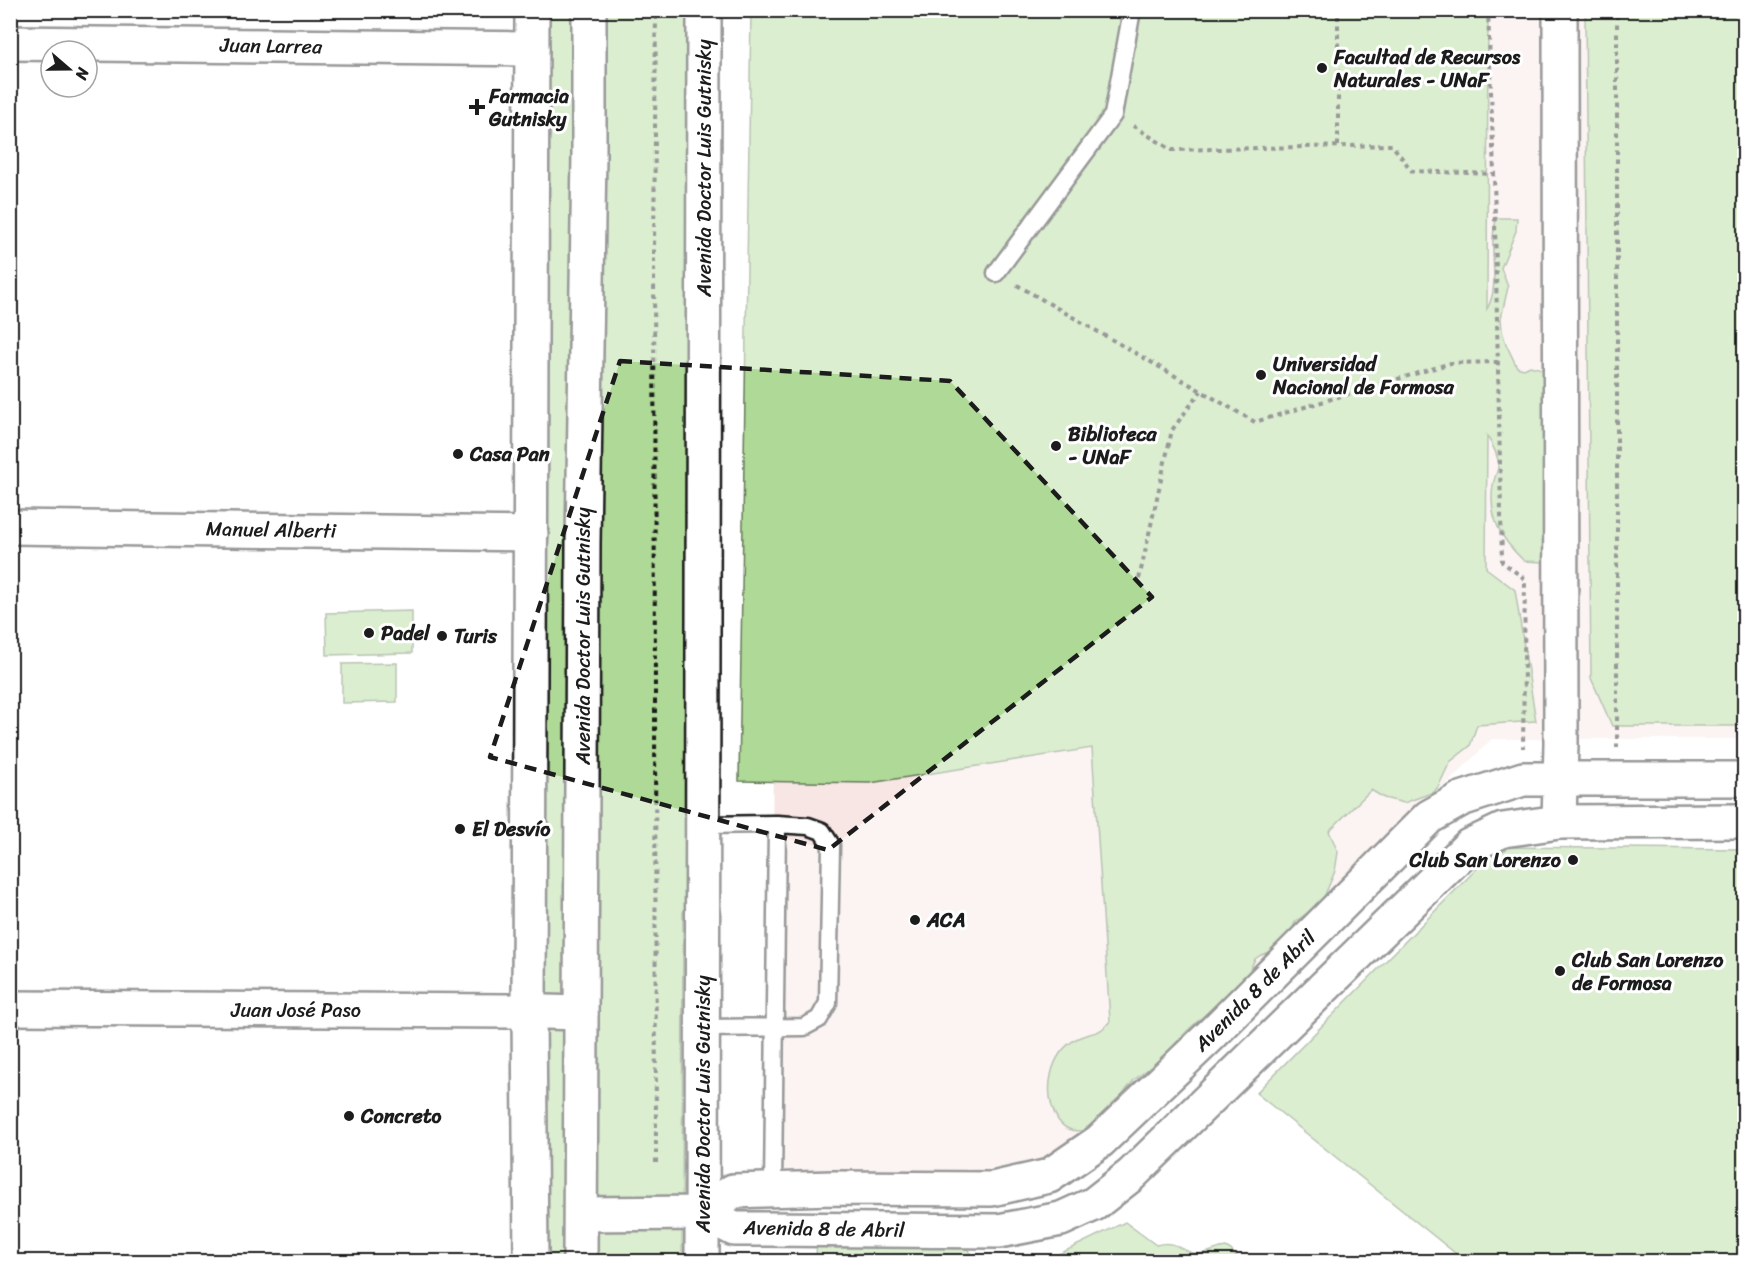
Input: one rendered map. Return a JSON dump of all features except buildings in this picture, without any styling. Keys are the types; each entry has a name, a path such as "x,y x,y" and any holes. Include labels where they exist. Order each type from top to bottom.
{"main road":[{"path":"531,1262 529,1011 532,10"},
{"name":"Avenida Doctor Luis Gutnisky","path":"580,1262 583,543 589,10"},
{"name":"Avenida Doctor Luis Gutnisky","path":"702,1262 704,1213 704,10"},
{"path":"1560,10 1560,822"},
{"name":"Juan Larrea","path":"10,43 532,49"},
{"name":"Manuel Alberti","path":"10,527 531,534"},
{"name":"Avenida 8 de Abril","path":"1744,779 1523,779 1461,800 1429,817 1209,1037 1100,1141 1049,1176 992,1189 733,1191 704,1213 734,1229 999,1231 1061,1219 1094,1204 1131,1175 1469,846 1503,830 1560,822 1744,821"},
{"name":"Juan José Paso","path":"10,1008 581,1013"},
{"path":"1134,1108 1167,1139"},
{"path":"581,1214 704,1213"}],"lane":[{"path":"996,273 1113,115 1132,10"},
{"path":"773,1189 777,824"},
{"path":"703,1028 804,1027 819,1019 828,1003 832,881 831,845 822,831 808,826 777,824 704,825"}],"path":[{"path":"656,10 654,238 656,1163"},
{"path":"1338,10 1338,146"},
{"path":"1488,10 1494,174 1502,562 1525,579 1523,779"},
{"path":"1617,10 1617,779"},
{"path":"1113,115 1172,150 1392,145 1413,171 1494,174"},
{"path":"996,273 1255,422 1451,363 1498,362"},
{"path":"1139,579 1172,430 1201,391"}],"highlighted area":[{"path":"620,361 950,381 1152,597 828,850 490,757"}],"shaded area":[{"name":"Universidad Nacional de Formosa","path":"782,11 1744,11 1744,739 1492,739 1086,1143 1036,1171 768,1179"}],"green space":[{"path":"549,11 688,11 691,155 687,157 685,576 692,575 700,623 685,623 693,910 683,912 682,1261 541,1262"},
{"name":"Universidad Nacional de Formosa","path":"751,11 1488,11 1487,309 1493,288 1493,241 1497,218 1517,218 1516,231 1501,268 1508,287 1501,318 1502,331 1517,367 1524,369 1530,366 1550,371 1548,559 1543,562 1524,561 1498,527 1492,508 1492,497 1498,459 1487,436 1486,568 1515,590 1536,721 1477,725 1470,746 1450,762 1434,792 1404,803 1384,798 1371,790 1329,831 1338,852 1335,871 1322,902 1295,922 1289,940 1279,948 1255,959 1247,976 1234,993 1207,1013 1161,1059 1134,1080 1109,1111 1090,1129 1072,1130 1061,1124 1053,1109 1050,1086 1051,1074 1060,1053 1078,1038 1099,1031 1110,1021 1092,748 870,783 739,781"},
{"path":"1585,11 1744,11 1744,726 1612,726 1591,678"},
{"name":"Padel","path":"412,611 412,653 327,655 326,613"},
{"name":"Padel","path":"397,663 397,702 342,703 342,664"},
{"name":"Club San Lorenzo de Formosa","path":"1498,847 1744,849 1744,1261 1465,1261 1256,1093"},
{"path":"1125,1222 1156,1245 1174,1245 1198,1254 1226,1247 1240,1261 772,1262 772,1258 816,1258 817,1238 937,1248 959,1247 969,1250 973,1258 1051,1258"}],"place":[{"name":"Facultad de Recursos Naturales - UNaF","path":"1322,68"},
{"name":"Farmacia Gutnisky","path":"477,107"},
{"name":"Universidad Nacional de Formosa","path":"1261,375"},
{"name":"Biblioteca - UNaF","path":"1056,446"},
{"name":"Casa Pan","path":"458,454"},
{"name":"Padel","path":"369,633"},
{"name":"Turis","path":"442,636"},
{"name":"El Desvío","path":"460,829"},
{"name":"Club San Lorenzo","path":"1573,860"},
{"name":"ACA","path":"915,920"},
{"name":"Club San Lorenzo de Formosa","path":"1560,971"},
{"name":"Concreto","path":"349,1116"}]}
